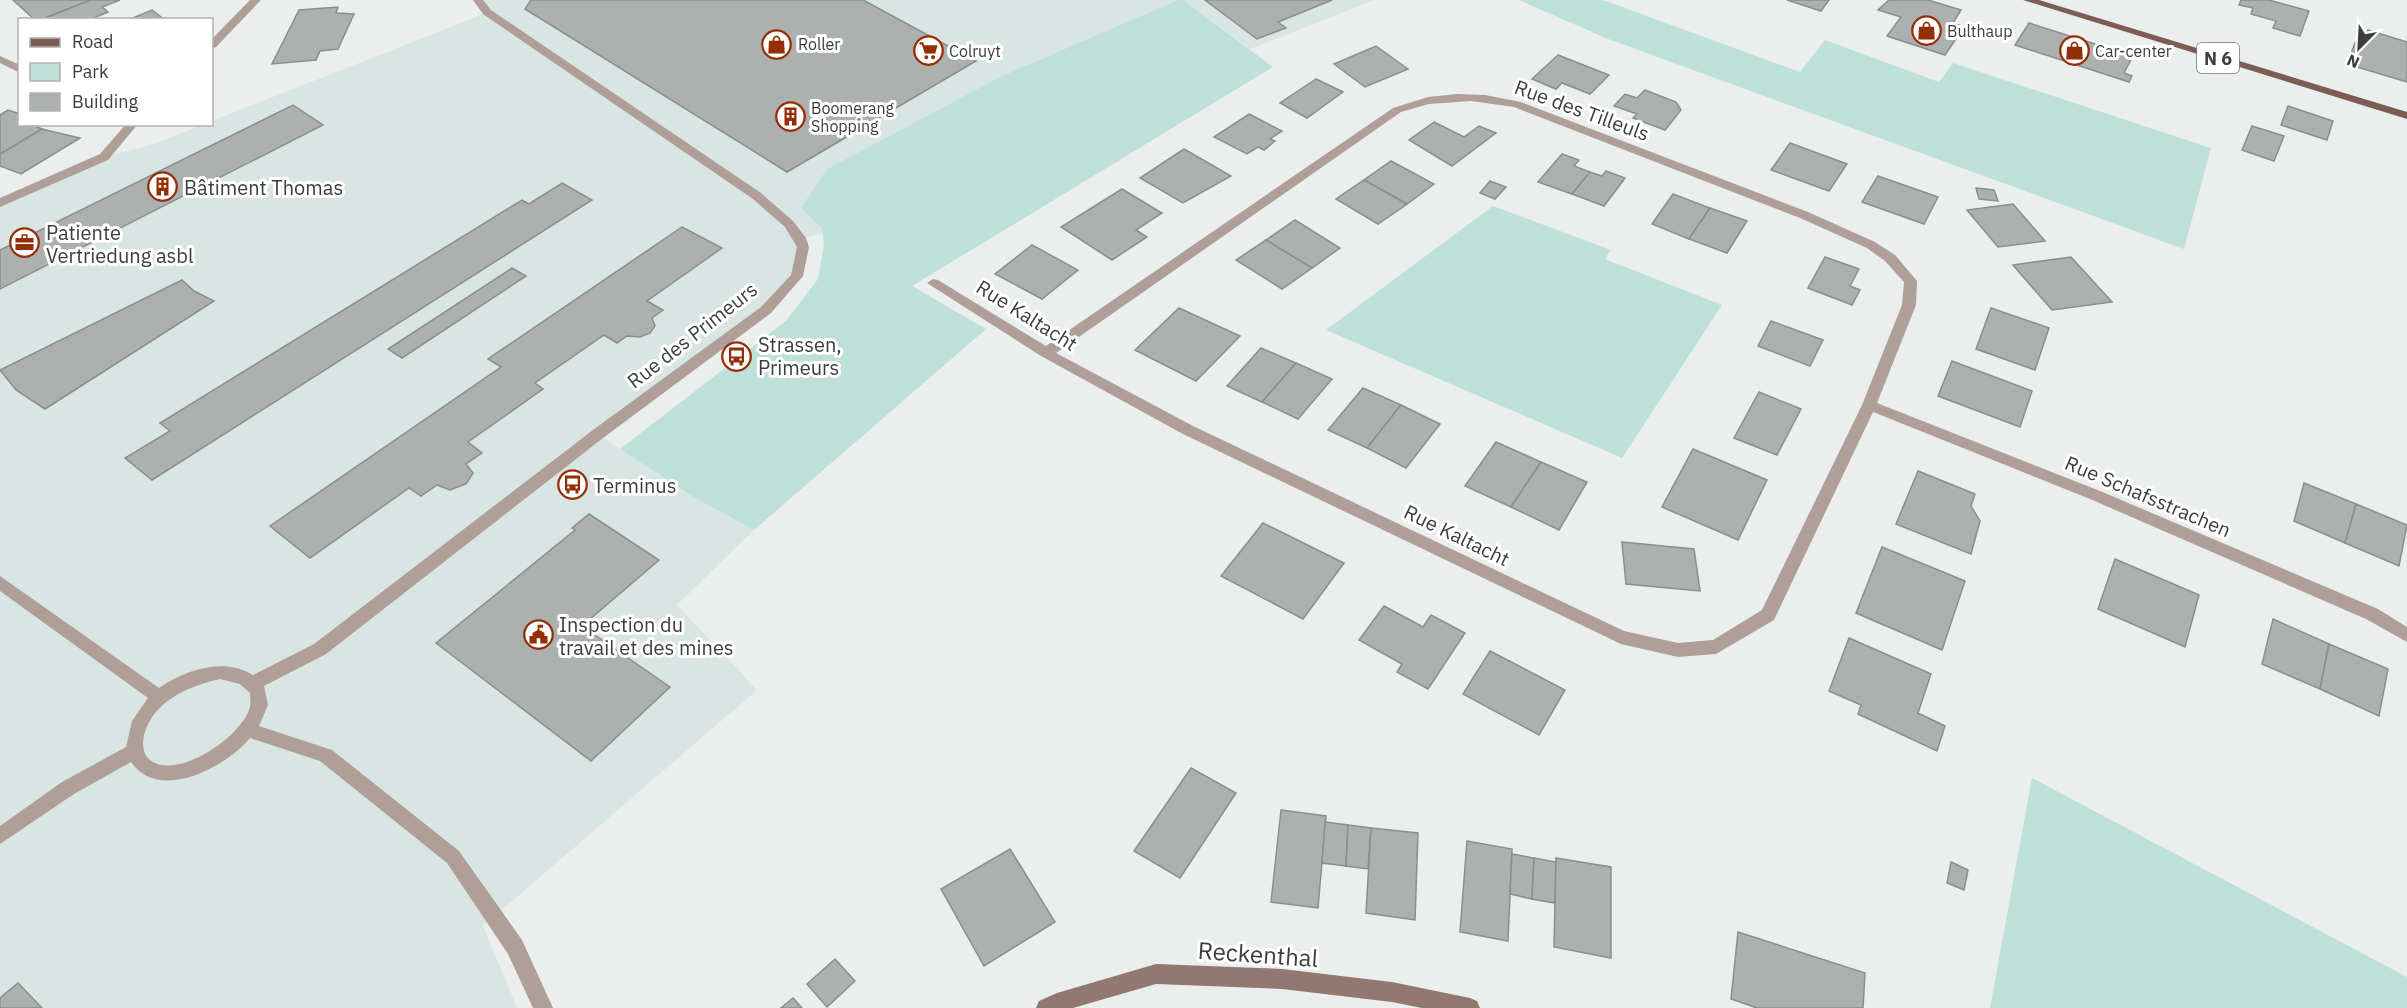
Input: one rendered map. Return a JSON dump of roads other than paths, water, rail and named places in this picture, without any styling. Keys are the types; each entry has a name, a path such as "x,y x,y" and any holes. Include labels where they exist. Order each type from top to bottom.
{"main road":[{"name":"N 6","path":"2028,0 2407,116"},
{"name":"Reckenthal","path":"1046,1008 1156,974 1282,979 1392,992 1470,1008"}],"street":[{"path":"213,44 255,0"},
{"name":"Rue des Primeurs","path":"253,683 320,649 598,434 766,310 796,276 803,247 800,238 789,224 757,196 487,12 478,0"},
{"path":"0,59 18,69"},
{"name":"Rue des Tilleuls","path":"1046,353 1397,110 1422,101 1476,96 1517,104 1804,215 1871,244 1890,258 1911,281 1909,305 1869,405"},
{"path":"0,203 104,157 131,126"},
{"name":"Rue Kaltacht","path":"933,283 1046,353 1188,430 1621,638 1678,650 1716,647 1768,615 1869,405"},
{"name":"Rue Schafsstrachen","path":"1869,405 2105,500 2372,614 2407,635"},
{"path":"0,582 159,698"},
{"path":"220,672 238,674 253,683 259,696 258,712 249,730 232,748 211,762 188,771 171,773 152,771 141,764 133,752 133,739 139,722 159,698 179,684 201,675 220,672"},
{"path":"249,730 326,755 453,857 515,947 543,1008"},
{"path":"0,836 68,788 133,752"}],"place":[{"name":"Bulthaup","path":"1926,31"},
{"name":"Roller","path":"777,44"},
{"name":"Colruyt","path":"928,51"},
{"name":"Car-center","path":"2074,51"},
{"name":"Boomerang Shopping","path":"790,117"},
{"name":"Bâtiment Thomas","path":"163,187"},
{"name":"Patiente Vertriedung asbl","path":"25,243"},
{"name":"Strassen, Primeurs","path":"737,356"},
{"name":"Terminus","path":"572,485"},
{"name":"Inspection du travail et des mines","path":"538,635"}]}
